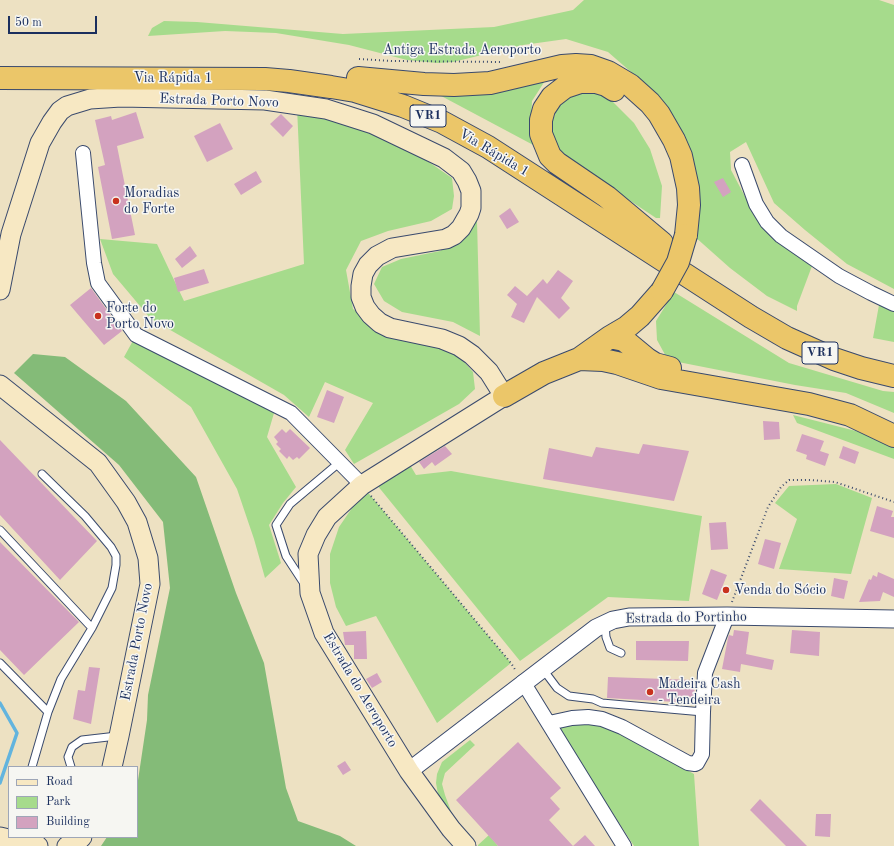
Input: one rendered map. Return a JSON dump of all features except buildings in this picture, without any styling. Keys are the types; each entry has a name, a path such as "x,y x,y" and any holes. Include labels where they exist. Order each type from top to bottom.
{"highway":[{"name":"Via Rápida 1","path":"0,64 53,71 289,80 355,91 403,106 442,122 488,147 751,317 787,338 834,359 861,368 894,376"},
{"name":"Via Rápida 1","path":"0,78 53,71 266,65 314,69 359,68 407,92 448,109 492,132 674,236 755,304 790,324 833,343 894,361"},
{"path":"359,68 424,84 454,85 490,83 562,66 591,66 608,72 630,85 650,103 659,114 674,140 681,156 688,188 689,204 674,236"},
{"path":"638,363 639,345 637,330 640,316 657,287 678,262 674,236 677,197 672,167 666,149 645,116 618,92 606,85 588,81 572,84 552,97 544,109 540,127 550,156 557,163 607,197 674,236"},
{"path":"504,396 544,373 579,359 608,333 633,307 657,287"},
{"path":"544,373 573,348 591,337 627,327 640,316"},
{"path":"608,333 624,340 638,363 661,378 809,404 850,415 894,436"},
{"path":"579,359 655,364 677,370 769,385 854,406 894,424"}],"main road":[{"name":"Estrada Porto Novo","path":"0,290 11,234 40,144 52,122 60,111 67,106 90,99 121,98 265,100 326,109 373,124 444,158 461,171 471,191 471,208 467,220 461,228 454,235 446,239 392,248 377,256 368,265 363,274 361,297 368,311 380,323 390,328 442,339 459,346 489,372 504,396"},
{"name":"Estrada Porto Novo","path":"0,385 98,463 126,502 137,522 148,558 150,584 120,736 112,766"},
{"name":"Estrada do Aeroporto","path":"466,846 451,829 409,771 324,633 310,593 308,554 327,517 362,485 504,396"},
{"path":"0,837 38,846"},
{"path":"67,846 78,842 81,838"}],"street":[{"path":"83,153 94,263 98,283 136,335 291,413 362,485"},
{"path":"742,165 756,204 767,222 781,236 840,276 894,304"},
{"path":"549,723 572,718 588,717 602,719 622,727 683,760 695,764 700,760 702,754 705,673 727,616"},
{"name":"Estrada do Portinho","path":"409,771 523,682 596,628 613,620 630,617 727,616 894,619"},
{"path":"523,682 624,846"}],"lane":[{"path":"310,593 286,556 276,525 290,504 340,462"},
{"path":"32,766 48,712 61,679 92,628 112,588 116,565 116,556 111,547 42,474"},
{"path":"0,530 92,628"},
{"path":"605,624 606,637 610,648 621,653"},
{"path":"0,663 48,712"},
{"path":"542,668 557,688 569,696 594,699 602,703 703,712"},
{"path":"71,766 68,757 72,747 82,740 120,736"}],"path":[{"name":"Antiga Estrada Aeroporto","path":"359,68 408,61 507,62"},
{"path":"727,616 746,562 768,507 781,486 789,480 835,482 894,502"},
{"path":"362,485 512,663 523,682"}],"green space":[{"path":"584,0 879,0 894,5 894,289 847,264 774,203 746,142 730,152 731,170 751,208 773,238 812,266 797,306 797,311 767,296 730,268 694,236 696,227 646,85 608,52 566,39 523,45 453,62 437,63 407,60 349,45 276,33 225,31 148,36 152,28 164,21 197,22 343,34 494,27 573,10"},
{"path":"550,73 532,101 531,123 537,147 430,90"},
{"path":"573,89 605,94 634,123 650,149 662,186 660,218 656,218 566,158 554,144 552,123 559,102"},
{"path":"297,107 327,114 410,149 452,178 454,196 452,209 431,221 388,231 361,241 346,270 353,309 387,333 436,343 459,356 473,372 475,389 459,404 354,464 345,450 373,403 325,382 309,417 284,395 151,319 113,274 100,239 157,244 184,301 304,264"},
{"path":"477,221 480,336 453,322 402,312 384,301 374,284 382,267 401,259 440,251"},
{"path":"674,292 789,363 883,391 894,392 894,413 846,393 795,385 668,360 657,340 656,321"},
{"path":"879,305 894,310 894,342 873,338"},
{"path":"135,337 205,372 274,413 267,437 296,487 283,503 269,525 281,563 265,578 254,539 237,489 191,407 124,357"},
{"path":"33,354 65,357 126,401 196,477 236,593 264,663 286,788 298,821 340,836 356,846 101,846 106,838 138,838 138,780 147,720 148,695 170,588 163,522 119,465 14,373"},
{"path":"793,415 856,431 888,444 894,447 894,459 797,423"},
{"path":"410,465 416,475 451,471 702,516 689,601 608,597 520,661 377,485"},
{"path":"836,484 872,498 851,574 779,569 797,519 775,503 789,486"},
{"path":"365,489 511,663 437,723 376,616 346,626 336,607 330,583 330,554 339,527"},
{"path":"584,722 608,727 694,774 699,846 634,846 556,728"},
{"path":"470,740 475,745 445,773 442,784 452,814 442,802 438,794 436,783 437,774 442,762"},
{"path":"489,835 498,846 478,846 478,845"}],"waterway":[{"path":"0,703 17,733 0,783"}],"place":[{"name":"Moradias do Forte","path":"116,201"},
{"name":"Forte do Porto Novo","path":"98,316"},
{"name":"Venda do Sócio","path":"726,590"},
{"name":"Madeira Cash - Tendeira","path":"650,692"}]}
